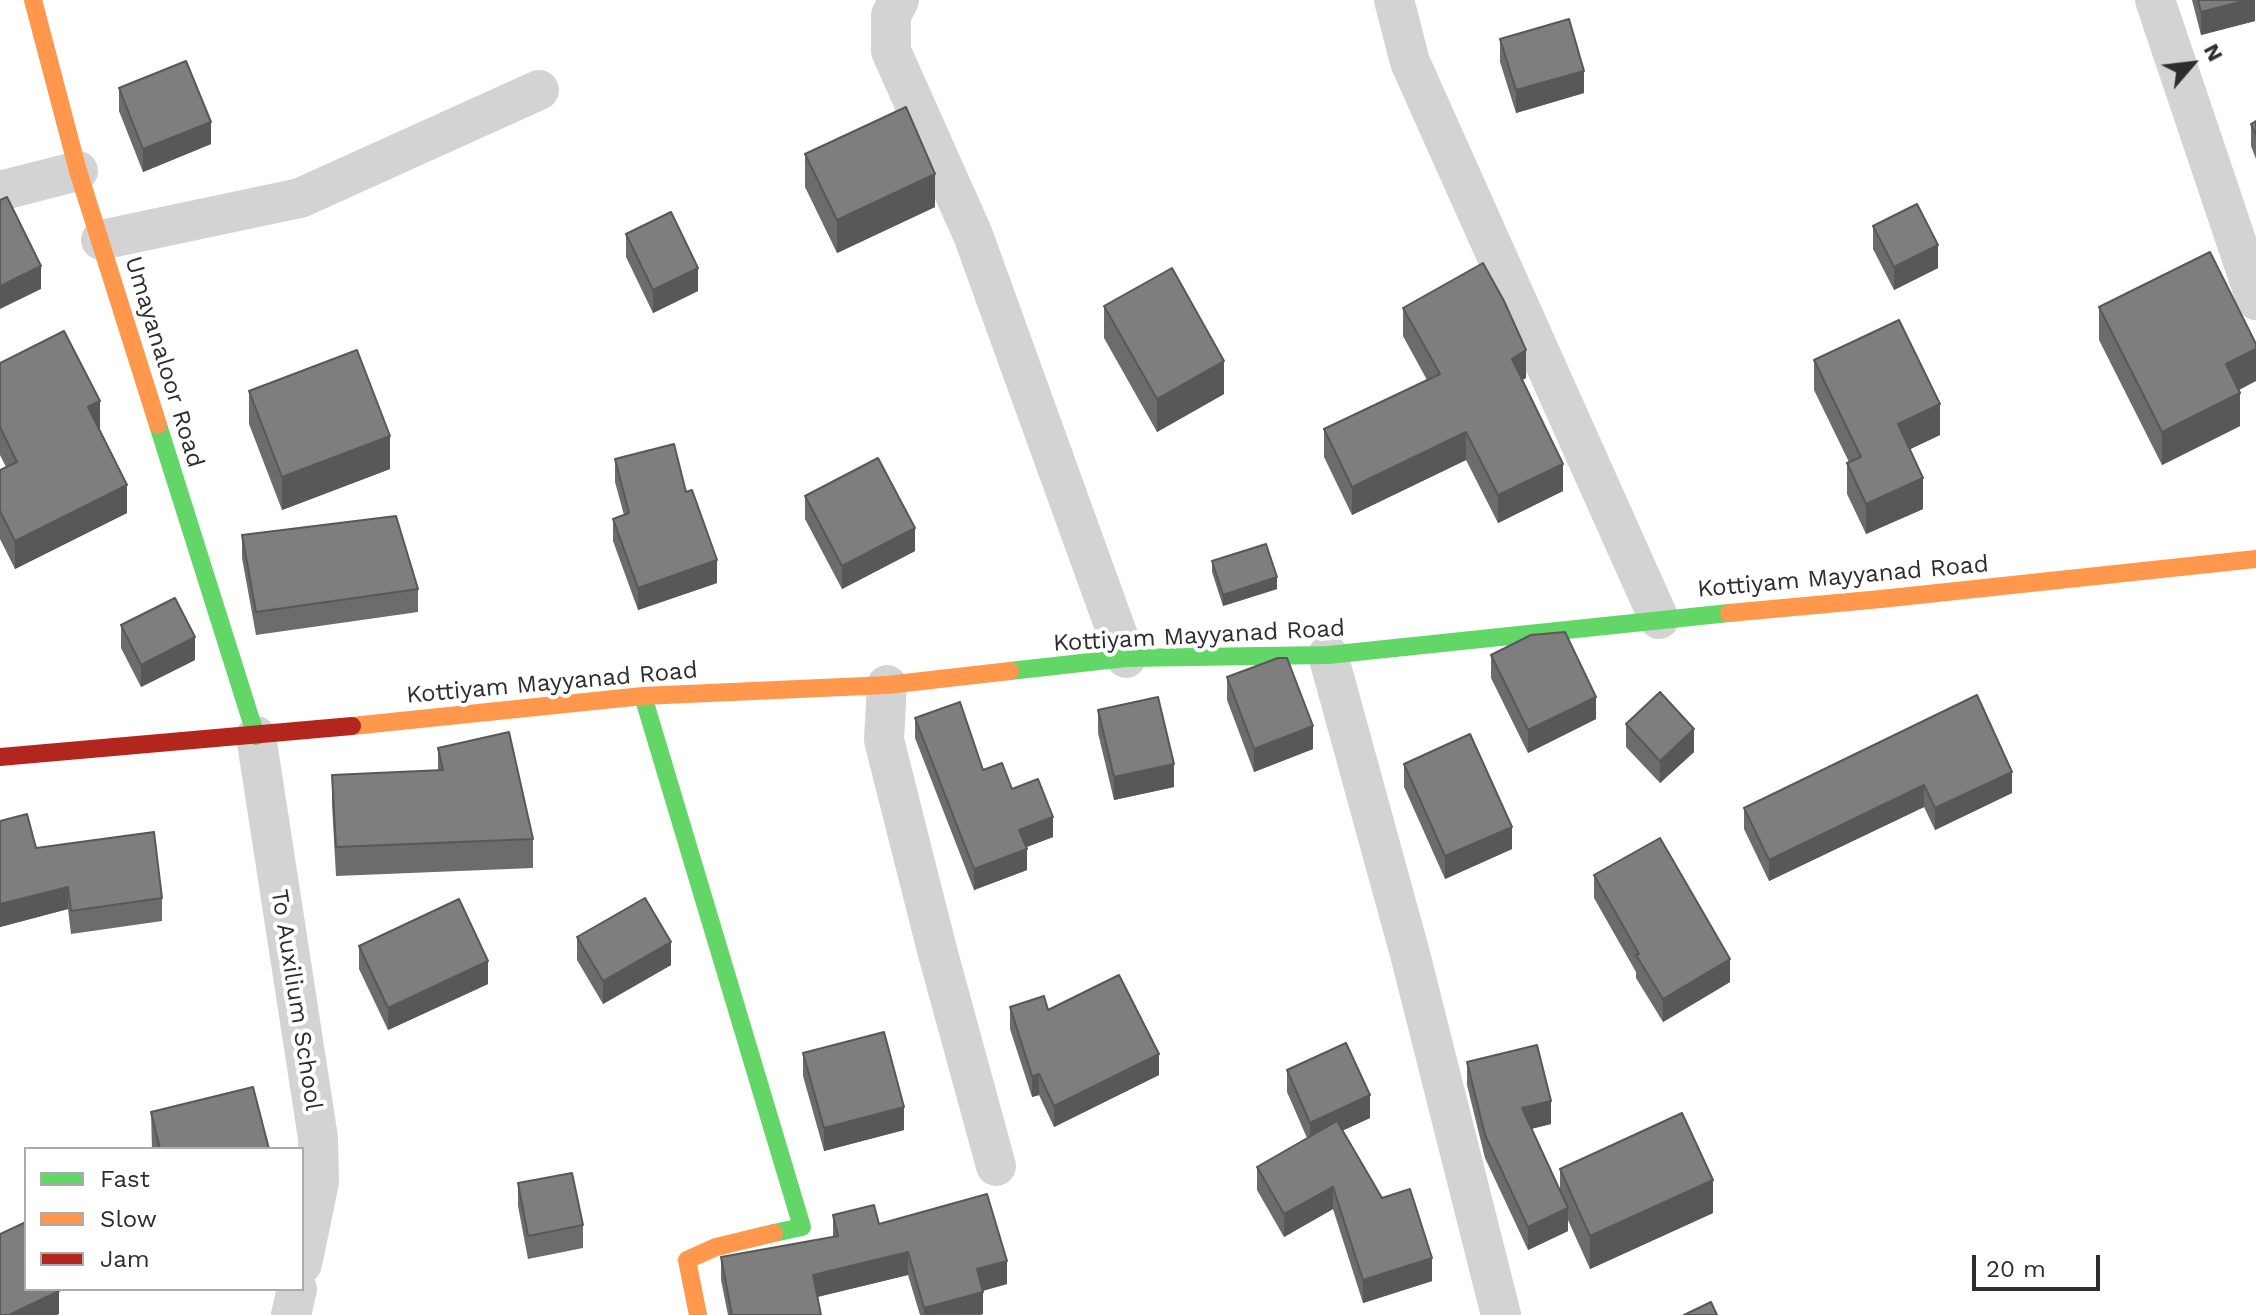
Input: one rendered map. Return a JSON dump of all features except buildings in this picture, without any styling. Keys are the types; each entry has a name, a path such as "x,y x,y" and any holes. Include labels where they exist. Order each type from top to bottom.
{"main road":[{"name":"Umayanaloor Road","path":"33,0 78,171 256,736"},
{"name":"Kottiyam Mayyanad Road","path":"0,757 256,736 643,696 887,685 1126,658 1328,655 2256,559"},
{"path":"643,696 802,1227 716,1247 687,1260 698,1315"}],"street":[{"path":"899,0 891,15 891,51 973,235 1126,658"},
{"path":"1394,0 1410,62 1659,619"},
{"path":"2155,0 2256,300"},
{"path":"101,240 300,198 539,90"},
{"path":"0,191 78,171"},
{"path":"1328,655 1410,954 1501,1315"},
{"path":"887,685 884,740 996,1166"},
{"name":"To Auxilium School","path":"256,736 318,1138 319,1182 304,1254"},
{"path":"291,1315 297,1291"}],"traffic: fast":[{"path":"158,425 256,736"},
{"path":"1010,671 1126,658 1328,655 1729,613"},
{"path":"643,696 802,1227 774,1233"}],"traffic: slow":[{"path":"33,0 78,171 158,425"},
{"path":"1729,613 2256,559"},
{"path":"352,726 643,696 887,685 1010,671"},
{"path":"698,1315 687,1260 716,1247 774,1233"}],"traffic: jam":[{"path":"0,757 352,726"}]}
